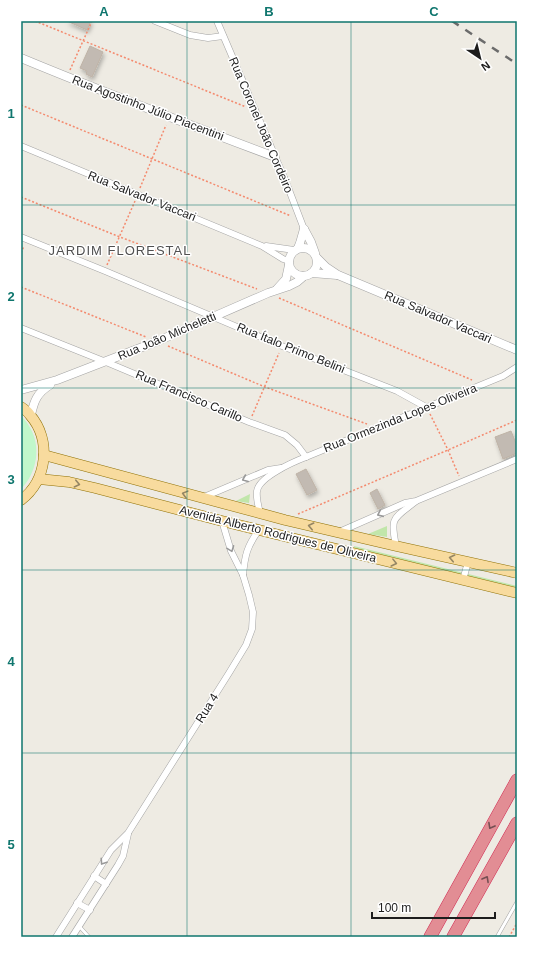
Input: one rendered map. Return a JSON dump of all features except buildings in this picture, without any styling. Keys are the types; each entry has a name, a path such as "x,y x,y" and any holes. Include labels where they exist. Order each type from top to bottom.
{"highway":[{"path":"503,804 517,769"},
{"path":"430,937 517,780"},
{"path":"453,937 517,823"}],"main road":[{"path":"21,407 30,415 38,427 43,441 44,455 44,464 39,479 28,495 21,500"},
{"name":"Avenida Alberto Rodrigues de Oliveira","path":"44,455 285,520 517,573"},
{"name":"Avenida Alberto Rodrigues de Oliveira","path":"39,479 69,482 517,593"}],"street":[{"path":"155,21 190,35 208,38 223,36"},
{"name":"Rua Coronel João Cordeiro","path":"217,21 316,256"},
{"name":"Rua Agostinho Júlio Piacentini","path":"21,58 169,118 275,157"},
{"name":"Rua Salvador Vaccari","path":"21,146 262,246 289,263"},
{"path":"277,290 286,279 290,255 300,243 304,229"},
{"name":"Rua Ítalo Primo Belini","path":"21,237 282,346 397,391 426,407"},
{"name":"Rua Salvador Vaccari","path":"262,246 296,249"},
{"path":"289,263 291,270 299,276 308,275 317,266 316,256 312,250 303,247 296,249"},
{"name":"Rua Salvador Vaccari","path":"316,256 326,267 338,275 517,350"},
{"name":"Rua Salvador Vaccari","path":"308,275 338,275"},
{"name":"Rua João Micheletti","path":"21,390 57,380 106,362 297,282 308,275"},
{"name":"Rua Francisco Carillo","path":"21,328 249,422 285,435 297,445 306,457"},
{"name":"Rua Ormezinda Lopes Oliveira","path":"202,498 268,470 282,467 503,376 517,367"},
{"name":"Rua João Micheletti","path":"30,415 36,398 40,392 57,380"},
{"path":"339,532 405,503 416,501 517,459"},
{"name":"Rua Ormezinda Lopes Oliveira","path":"260,513 256,497 257,489 260,483 282,467"},
{"path":"396,546 393,522 396,516 416,501"},
{"name":"Rua 4","path":"56,937 111,850 128,833 246,645 252,629 254,612 243,575 231,550 222,521"},
{"name":"Rua 4","path":"243,575 244,561 247,550 259,530"},
{"path":"463,580 468,562"},
{"name":"Rua 4","path":"72,937 123,856 128,833"},
{"path":"94,876 106,884"},
{"path":"77,903 90,910"}],"lane":[{"path":"497,937 517,902"},
{"path":"79,926 89,937"}],"path":[{"path":"35,21 255,110"},
{"path":"68,77 92,21"},
{"path":"21,105 301,219"},
{"path":"105,271 169,118"},
{"path":"21,197 120,237 268,293 481,384"},
{"path":"21,287 158,341 265,387 375,428"},
{"path":"249,422 282,346"},
{"path":"426,407 448,450 462,482"},
{"path":"285,520 517,420"},
{"path":"509,937 517,923"}],"green space":[{"path":"21,416 33,434 36,459 31,475 21,489"},
{"path":"250,494 249,503 236,501"},
{"path":"387,526 387,537 368,534"},
{"path":"354,546 517,586 517,593 355,553"}],"railway":[{"path":"452,21 517,64"}],"district":[{"name":"JARDIM FLORESTAL","path":"120,250"}]}
